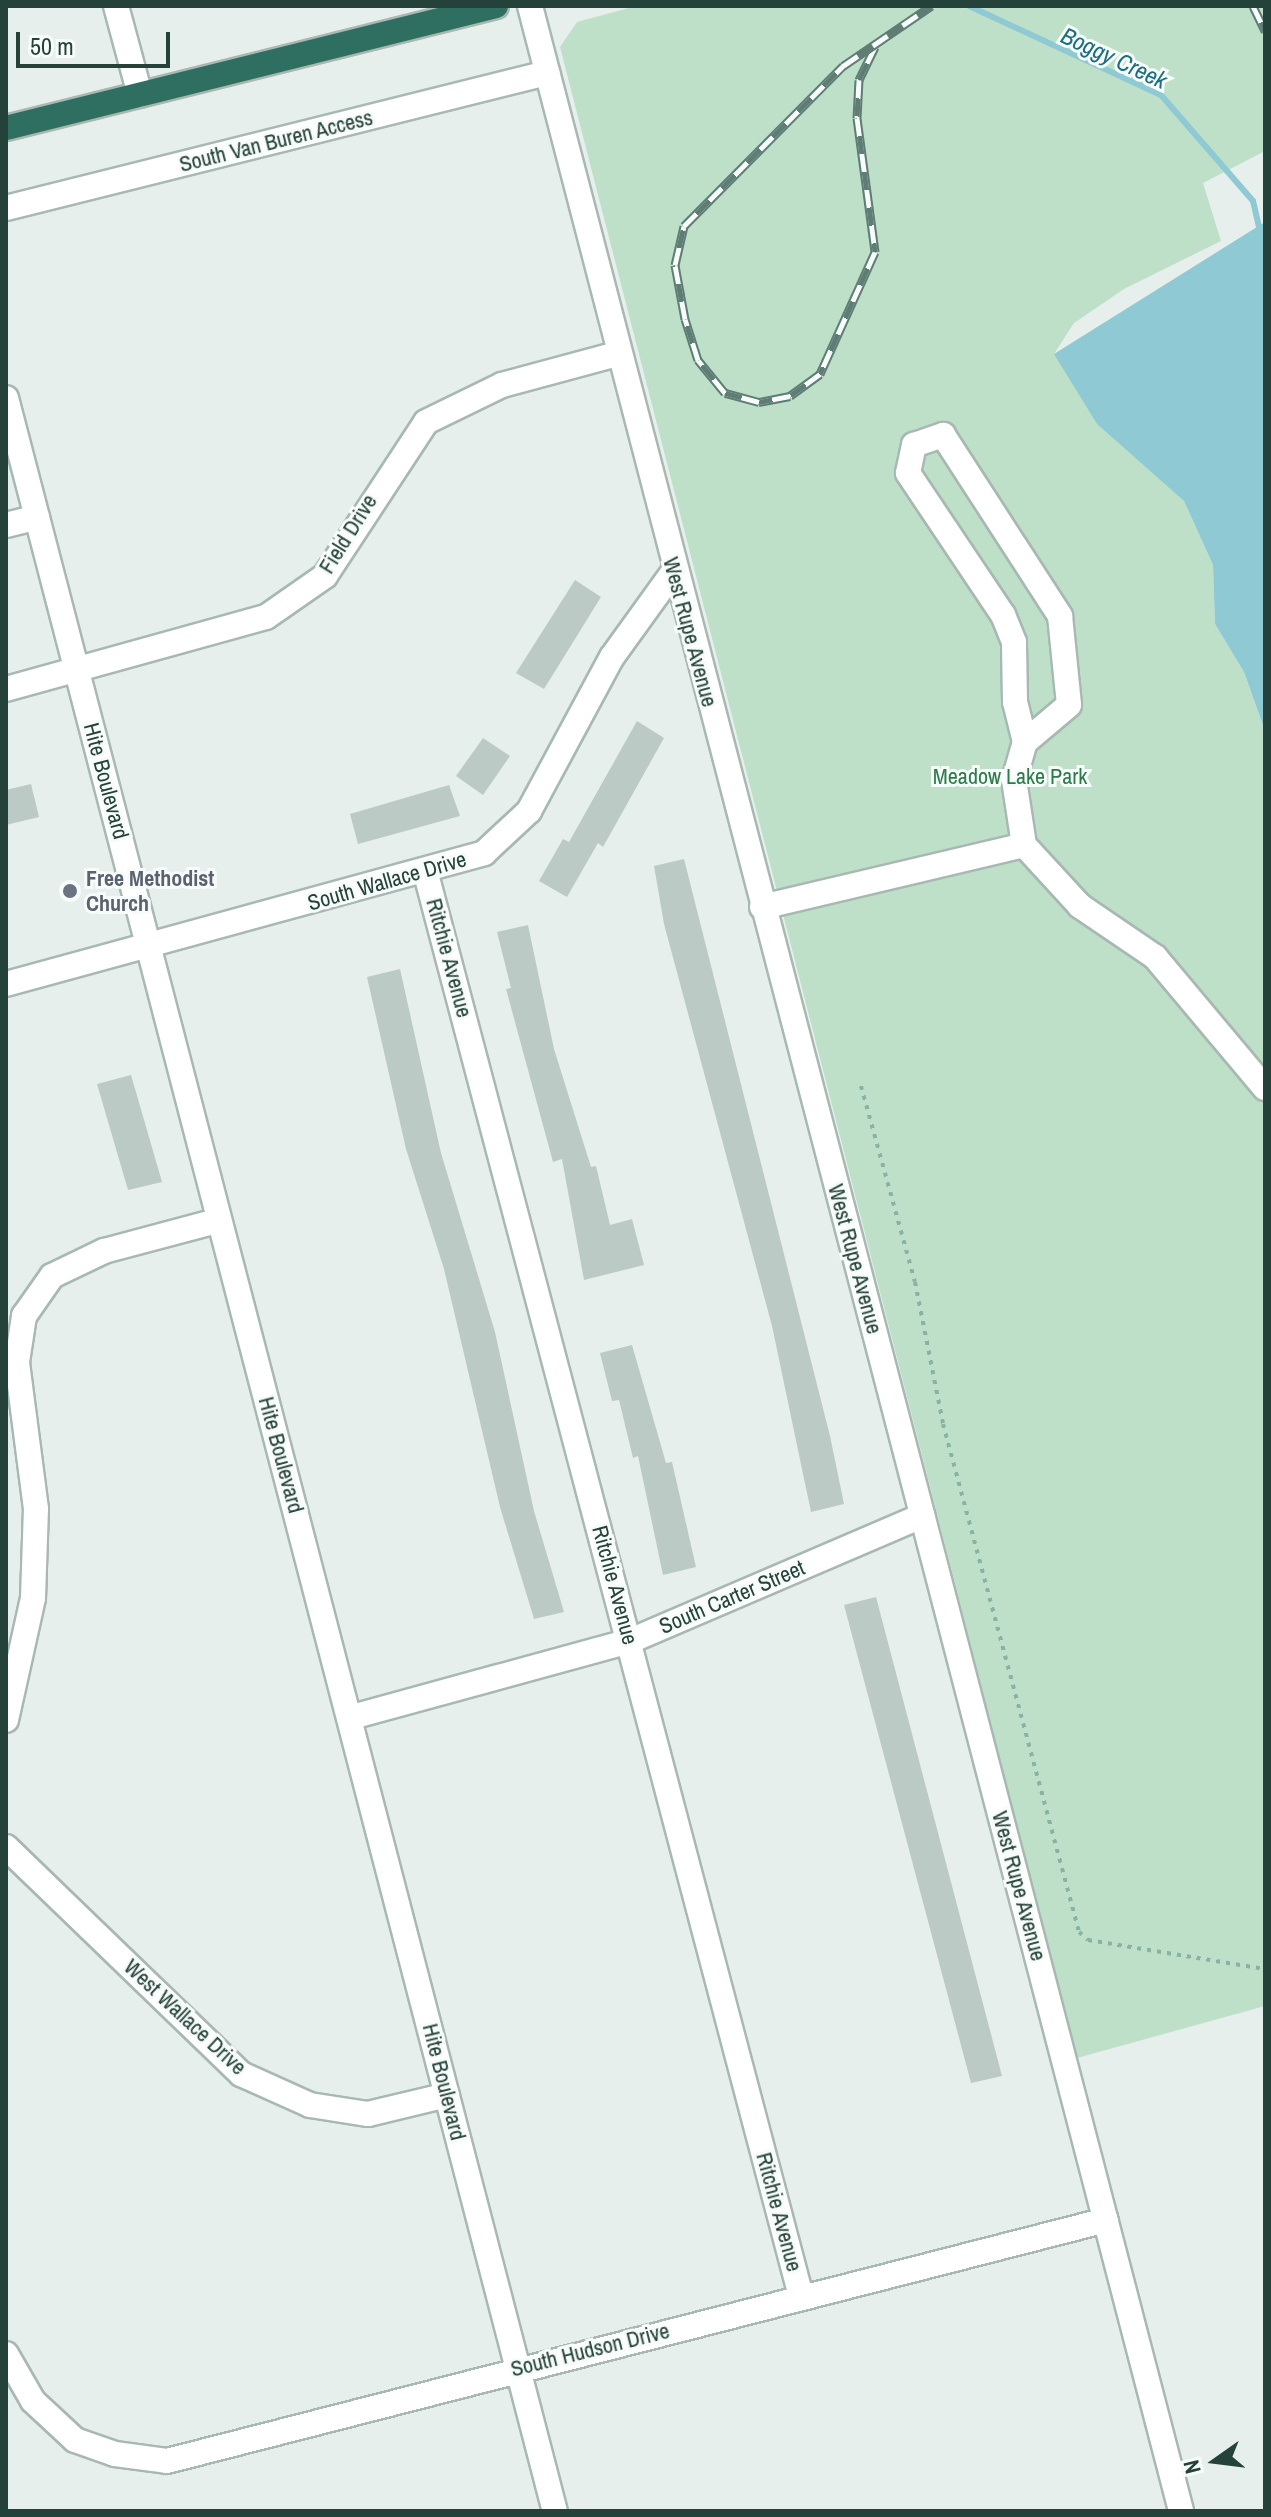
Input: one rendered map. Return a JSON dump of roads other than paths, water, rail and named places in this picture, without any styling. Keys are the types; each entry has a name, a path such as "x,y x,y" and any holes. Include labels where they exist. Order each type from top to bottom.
{"highway":[{"path":"6,128 140,95 432,14 492,7"}],"street":[{"path":"116,6 140,95"},
{"name":"West Rupe Avenue","path":"530,6 617,354 1180,2511"},
{"name":"South Van Buren Access","path":"6,208 547,73"},
{"name":"Field Drive","path":"6,689 266,617 325,576 426,422 502,385 617,354"},
{"name":"Hite Boulevard","path":"6,398 150,944 217,1221 352,1717 555,2511"},
{"path":"1025,742 1052,725 1069,705 1060,616 957,449 943,435 928,438 914,445 908,473 1003,615 1014,642 1015,702 1025,742 1014,780 1024,845 1080,906 1155,957 1265,1088"},
{"path":"6,525 37,517"},
{"name":"South Wallace Drive","path":"6,984 426,874 484,853 529,811 612,657 674,571"},
{"path":"762,907 1024,845"},
{"name":"Ritchie Avenue","path":"426,874 801,2296"},
{"path":"6,1720 33,1598 36,1509 17,1362 24,1316 52,1276 104,1251 217,1221"},
{"name":"South Carter Street","path":"352,1717 630,1641 922,1516"},
{"name":"West Wallace Drive","path":"6,1847 241,2074 310,2105 368,2114 447,2095"},
{"name":"South Hudson Drive","path":"6,2354 33,2401 75,2440 115,2454 167,2461 518,2368 1106,2220"}],"water":[{"path":"1265,222 1265,731 1244,672 1215,624 1213,565 1184,501 1097,424 1054,354"}],"waterway":[{"name":"Boggy Creek","path":"969,6 1161,95 1253,201 1260,232"}],"railway":[{"path":"875,47 859,80 857,118 875,252 820,374 790,396 759,402 725,393 698,360 685,319 675,265 684,226 843,66 931,6"},
{"path":"1253,6 1265,31"}],"place":[{"name":"Free Methodist Church","path":"70,891"}],"park label":[{"name":"Meadow Lake Park","path":"1010,777"}]}
